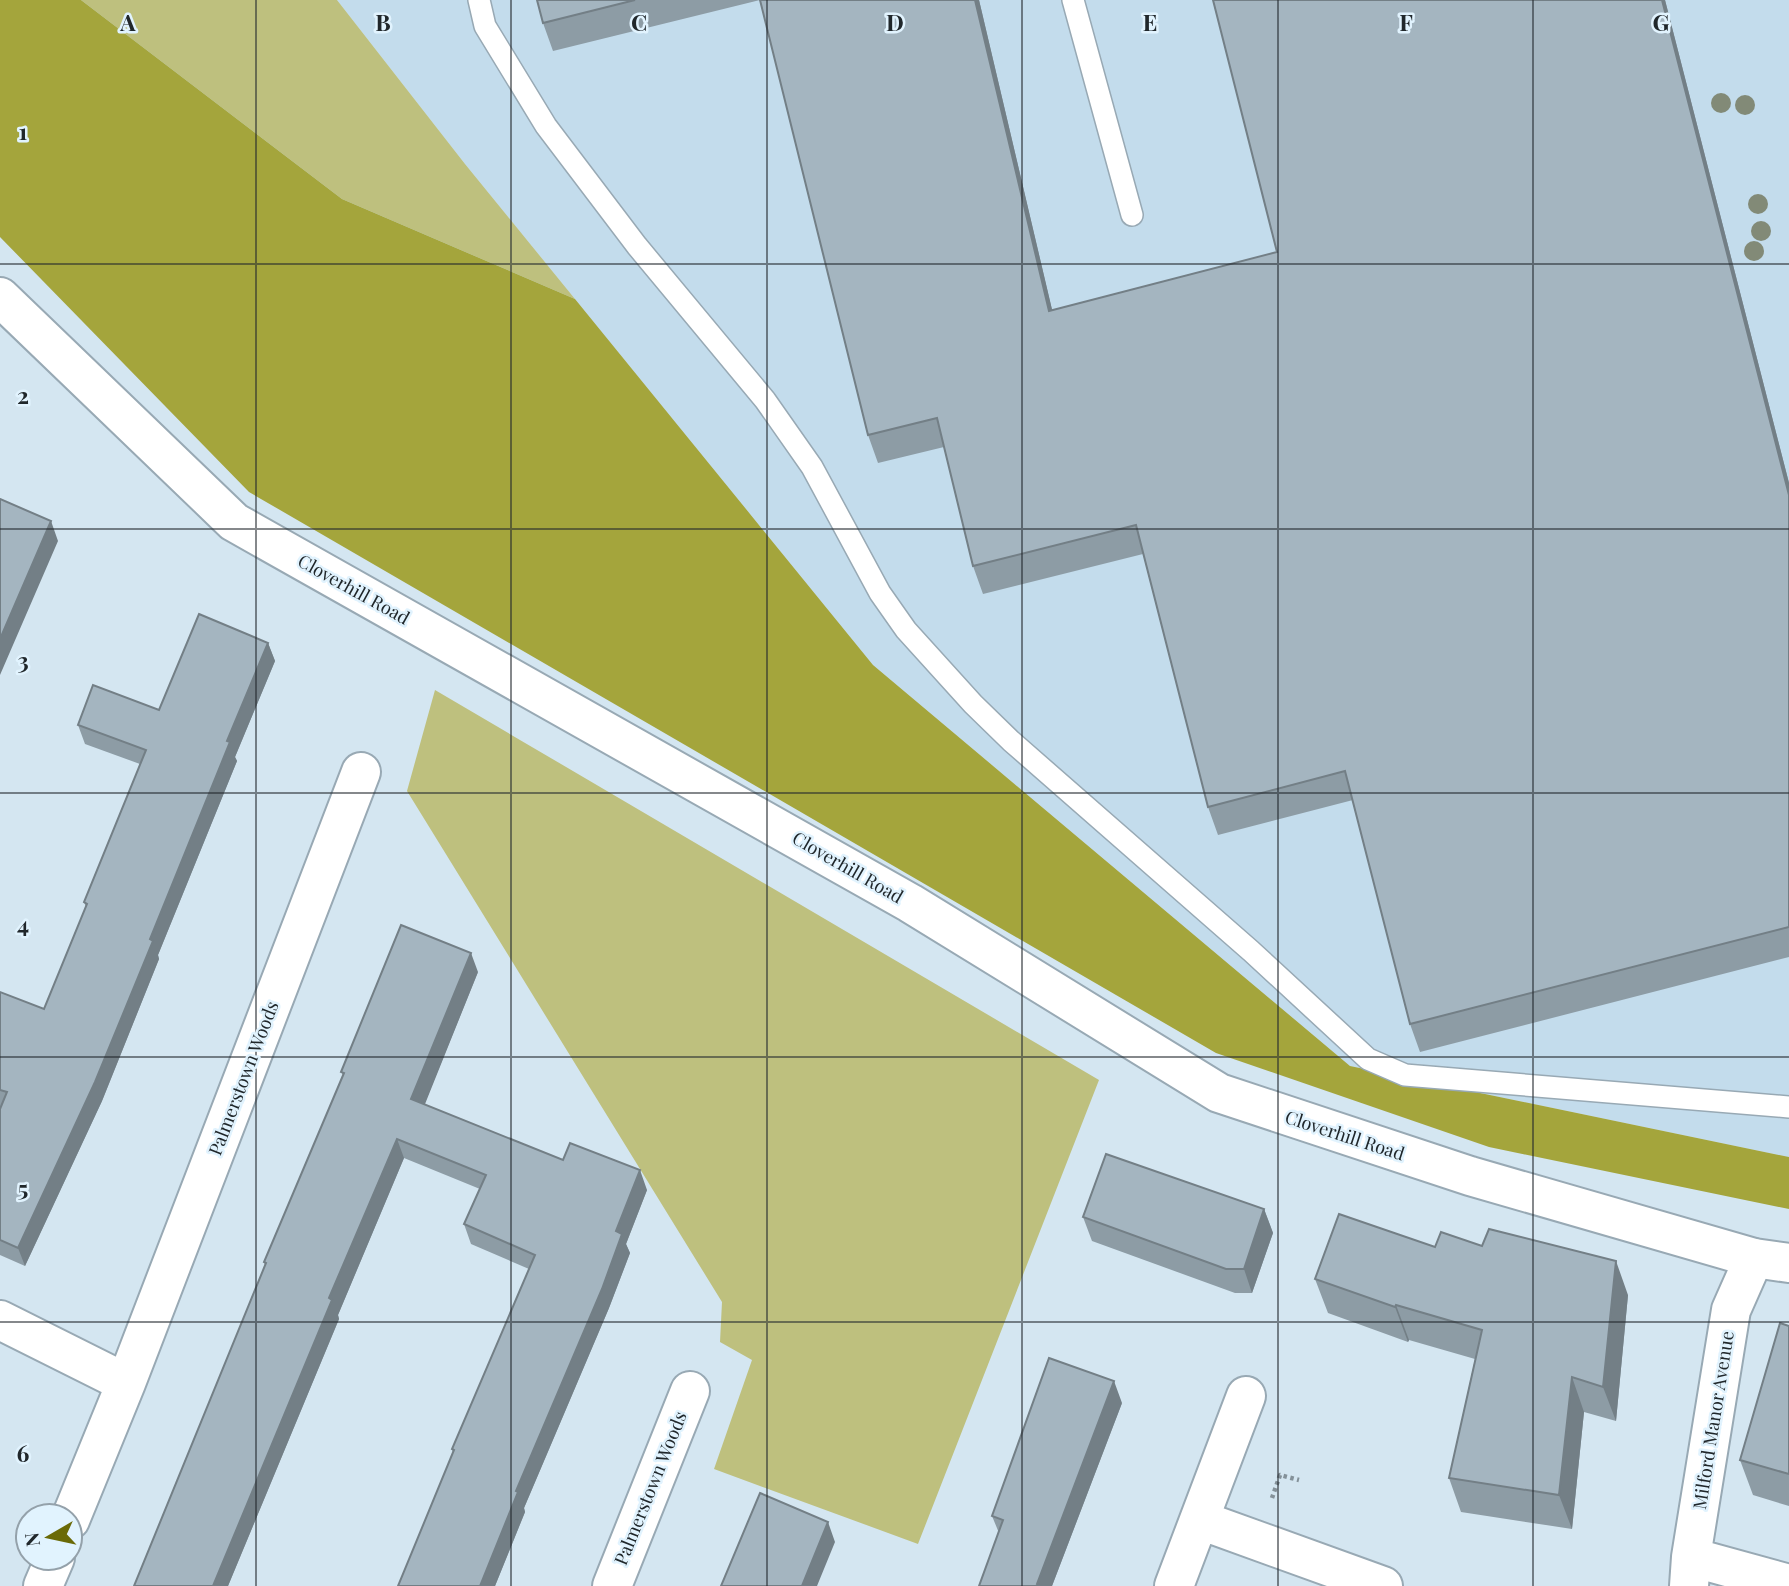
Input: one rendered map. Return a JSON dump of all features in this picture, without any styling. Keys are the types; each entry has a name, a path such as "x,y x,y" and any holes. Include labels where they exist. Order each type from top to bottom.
{"street":[{"name":"Cloverhill Road","path":"0,297 234,522 910,903 1219,1093 1470,1176 1771,1261"},
{"name":"Palmerstown Woods","path":"77,1502 126,1383 361,772"},
{"name":"Milford Manor Avenue","path":"1690,1572 1731,1310 1771,1261"},
{"path":"0,1321 126,1383"},
{"name":"Palmerstown Woods","path":"612,1586 690,1391"},
{"path":"1174,1586 1246,1396"},
{"path":"1200,1520 1383,1586"},
{"path":"1690,1572 1789,1584"}],"lane":[{"path":"479,0 485,26 546,126 637,246 765,400 812,467 880,593 906,629 973,704 1011,741 1251,951 1368,1059 1405,1075 1789,1107"},
{"path":"1073,0 1132,215"}],"path":[{"path":"1269,1508 1280,1475 1299,1480"}],"shaded area":[{"path":"0,0 81,0 342,199 575,299 873,665 1350,1066 1789,1157 1789,1209 1489,1147 1216,1053 249,492 0,237"},
{"path":"337,0 1789,0 1789,1157 1350,1066 873,665 465,164"}],"green space":[{"path":"81,0 337,0 575,299 342,199"},
{"path":"435,690 1099,1080 918,1544 714,1469 752,1360 720,1342 722,1302 407,791"}],"building":[{"path":"537,0 635,0 543,23"},
{"path":"760,0 975,0 1049,311 1277,252 1213,0 1662,0 1789,495 1789,927 1410,1024 1345,771 1208,807 1136,525 973,566 937,418 868,435"},
{"path":"0,499 51,521 0,639"},
{"path":"199,614 268,643 150,939 153,941 95,1082 18,1248 0,1240 0,1109 7,1092 0,1090 0,992 44,1009 146,750 78,725 93,685 159,710"},
{"path":"401,925 471,953 411,1099 563,1160 570,1143 640,1170 616,1231 622,1234 602,1289 516,1491 518,1492 480,1586 398,1586 454,1450 452,1449 535,1255 464,1224 486,1175 397,1139 329,1298 332,1300 213,1586 134,1586 266,1263 264,1262 344,1073 341,1072"},
{"path":"1106,1154 1264,1209 1244,1269 1226,1269 1083,1217"},
{"path":"1339,1214 1435,1247 1441,1232 1482,1246 1489,1229 1616,1261 1603,1387 1572,1377 1559,1495 1449,1478 1482,1330 1396,1305 1395,1307 1315,1279"},
{"path":"1780,1323 1789,1326 1789,1474 1740,1460"},
{"path":"1049,1358 1114,1381 1037,1584 1041,1586 979,1586 1003,1520 992,1516"},
{"path":"760,1493 828,1522 802,1586 721,1586"}]}
